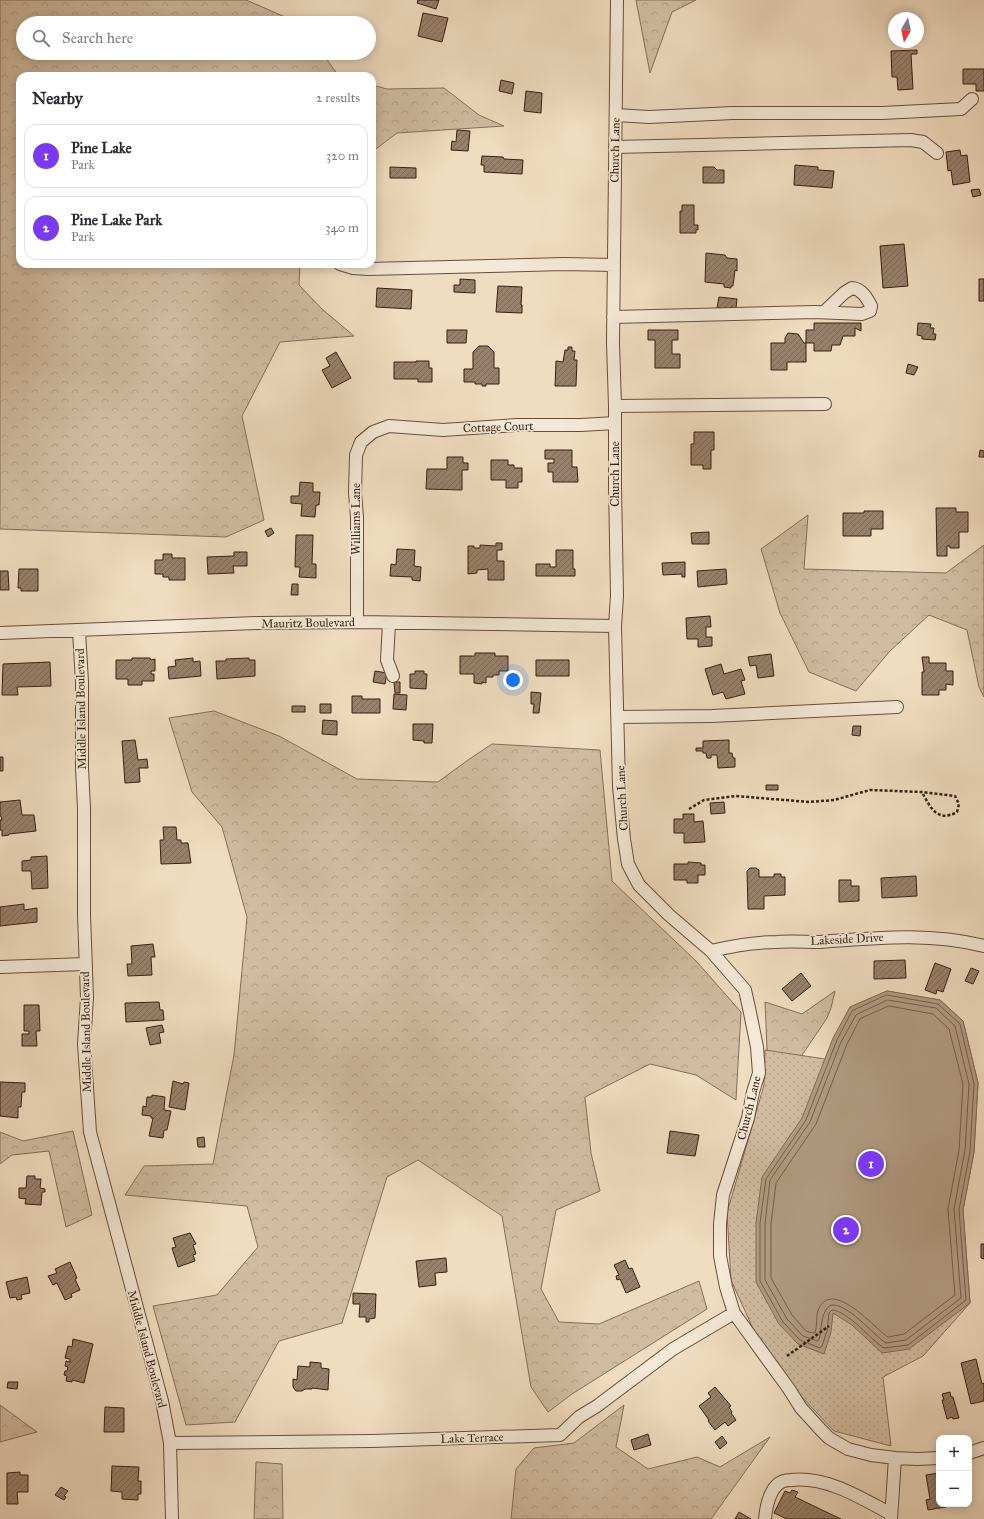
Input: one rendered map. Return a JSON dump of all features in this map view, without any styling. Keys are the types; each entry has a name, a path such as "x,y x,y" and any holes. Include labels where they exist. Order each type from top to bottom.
{"street":[{"name":"Church Lane","path":"617,0 613,317 617,596 615,626 620,786 624,839 628,864 639,885 669,915 711,951 745,990 757,1048 759,1073 753,1092 748,1118 723,1195 720,1224 720,1256 726,1287 734,1313 801,1408 829,1438 848,1448 871,1455 895,1458 936,1458"},
{"path":"616,115 649,117 733,113 890,113 961,109 972,100"},
{"path":"615,147 911,140 923,142 936,153"},
{"path":"353,268 368,269 564,264 614,265"},
{"path":"613,317 824,312"},
{"path":"615,406 824,404"},
{"name":"Cottage Court","path":"382,429 389,426 443,430 516,425 581,425 615,423"},
{"name":"Williams Lane","path":"357,622 357,517 355,493 356,455 361,442 373,432 382,429"},
{"name":"Mauritz Boulevard","path":"0,633 259,623 357,622 615,626"},
{"path":"389,623 387,660 393,676"},
{"name":"Middle Island Boulevard","path":"79,631 82,682 85,964 87,998 84,1044 90,1132 162,1401 170,1443 172,1519"},
{"path":"618,717 712,716 897,707"},
{"name":"Lakeside Drive","path":"711,951 734,946 776,942 818,942 907,936 944,938 984,946"},
{"path":"0,967 85,964"},
{"name":"Lake Terrace","path":"170,1443 372,1441 560,1435 579,1417 597,1406 673,1349 734,1313"},
{"path":"972,1452 984,1448"},
{"path":"765,1519 771,1494 777,1484 784,1481 799,1479 812,1480 854,1494 891,1516 895,1458"}],"path":[{"path":"689,809 704,800 736,796 809,802 834,800 870,790 922,792 955,796 959,804 957,812 949,816 942,815 932,810 922,792"},
{"path":"787,1356 829,1326"}],"green space":[{"path":"0,0 246,0 283,16 16,16 16,60 327,60 336,72 16,72 16,268 300,268 299,285 322,309 354,336 280,342 242,416 264,520 226,537 0,529"},
{"path":"636,0 696,0 672,12 650,73"},
{"path":"376,86 387,89 444,88 479,115 504,126 397,133 376,149"},
{"path":"808,515 804,569 946,573 984,545 984,697 979,687 967,630 929,615 890,651 856,691 809,672 780,613 761,549"},
{"path":"214,711 279,736 357,779 438,782 492,744 600,750 612,881 697,962 741,1012 736,1100 696,1075 650,1064 585,1097 591,1153 600,1191 556,1210 541,1289 559,1322 599,1324 699,1281 707,1309 572,1394 548,1412 531,1387 502,1216 418,1160 387,1177 342,1323 279,1341 235,1422 186,1425 153,1306 217,1295 258,1247 247,1206 125,1195 144,1166 213,1164 234,1055 247,917 222,827 192,792 169,718"},
{"path":"835,991 827,1018 790,1073 768,1072 765,1002 802,1014"},
{"path":"887,991 940,1000 963,1021 978,1083 974,1152 963,1210 970,1303 923,1356 883,1377 891,1446 834,1431 799,1394 755,1333 731,1280 727,1213 764,1085 765,1050 825,1059 850,1007"},
{"path":"73,1131 92,1215 66,1227 49,1151 12,1155 0,1164 0,1132 23,1141"},
{"path":"0,1405 37,1432 0,1442"},
{"path":"624,1405 616,1447 648,1469 697,1457 720,1467 770,1437 711,1519 511,1519 516,1469 534,1448 574,1443"},
{"path":"256,1462 282,1464 283,1519 254,1519"}],"water":[{"path":"887,991 940,1000 963,1021 978,1083 974,1152 963,1210 970,1303 909,1349 882,1353 852,1325 833,1313 831,1332 824,1354 798,1344 779,1324 756,1282 756,1223 762,1177 802,1118 833,1038 850,1007"}],"building":[{"path":"418,0 439,0 436,9 417,3"},
{"path":"423,13 448,18 442,42 418,36"},
{"path":"917,50 917,54 911,54 913,89 898,90 897,77 892,77 891,51"},
{"path":"963,69 984,69 984,91 976,91 976,84 963,84"},
{"path":"501,80 514,83 512,94 499,91"},
{"path":"526,91 542,93 541,113 524,111"},
{"path":"457,130 470,131 468,151 451,150 452,141 456,142"},
{"path":"960,150 961,156 967,155 970,182 953,185 951,170 948,171 946,152"},
{"path":"482,156 523,160 522,174 484,172 484,165 481,165"},
{"path":"795,165 818,167 818,170 834,171 832,188 794,185"},
{"path":"390,167 416,168 416,178 390,178"},
{"path":"703,167 714,167 717,170 724,170 724,183 703,183"},
{"path":"979,189 981,195 973,197 971,190"},
{"path":"682,205 694,205 694,225 698,225 698,230 696,230 696,233 680,233 680,211 682,211"},
{"path":"904,244 908,286 883,288 880,246"},
{"path":"706,253 725,255 727,258 737,259 737,271 735,270 733,286 731,286 731,288 724,287 724,284 705,282"},
{"path":"460,279 475,280 475,293 454,292 454,285 460,285"},
{"path":"979,279 984,279 984,301 979,301"},
{"path":"498,286 522,287 522,313 496,312"},
{"path":"377,288 412,290 411,309 376,307"},
{"path":"719,297 737,299 736,308 717,308"},
{"path":"814,323 861,323 861,331 855,328 855,336 843,336 840,345 832,345 831,351 814,351 814,343 806,343 806,330 814,330"},
{"path":"918,323 931,324 930,328 934,328 933,334 936,334 935,340 922,339 922,336 917,335"},
{"path":"447,330 467,330 466,343 447,343"},
{"path":"648,330 678,330 678,340 672,340 672,354 680,354 680,368 655,368 655,340 648,340"},
{"path":"788,333 798,334 804,343 806,343 806,362 787,362 787,370 771,370 771,343 785,343 785,338"},
{"path":"479,346 488,346 494,352 494,368 499,368 499,384 486,384 486,386 482,386 482,384 475,384 475,382 464,382 464,369 473,369 473,352"},
{"path":"568,347 572,347 572,351 575,351 574,360 577,360 576,386 555,386 556,361 563,362 565,350 568,350"},
{"path":"336,352 351,378 332,388 322,370 330,366 326,358"},
{"path":"429,361 429,368 432,368 432,382 418,382 418,379 394,379 394,362"},
{"path":"908,364 918,367 914,375 906,373"},
{"path":"694,432 714,432 714,450 711,450 711,469 703,469 703,465 691,465 691,444 694,444"},
{"path":"545,450 572,450 572,467 577,467 578,482 553,482 553,472 548,472 548,463 554,463 554,459 545,459"},
{"path":"980,450 984,451 984,457 979,457"},
{"path":"447,457 463,457 463,463 468,463 468,470 462,470 462,490 426,489 427,469 447,469"},
{"path":"491,460 508,460 508,465 514,465 514,468 522,468 522,482 518,482 518,488 506,488 506,480 491,480"},
{"path":"300,482 313,483 313,492 320,492 319,505 316,505 315,517 301,516 302,504 291,503 291,496 299,496"},
{"path":"936,508 956,508 956,512 968,512 968,532 959,532 959,548 950,548 950,546 947,546 947,556 937,556"},
{"path":"864,511 883,511 883,529 871,529 871,536 843,536 843,513 864,513"},
{"path":"271,528 274,533 268,537 265,531"},
{"path":"709,532 709,544 692,544 691,533"},
{"path":"296,535 313,535 312,564 316,564 316,578 299,577 300,567 295,567"},
{"path":"496,543 502,543 502,550 497,550 497,561 504,561 504,580 488,580 488,569 477,570 477,573 468,574 468,546 480,548 480,545 496,546"},
{"path":"397,549 415,550 414,566 421,567 420,581 412,580 412,577 390,576 391,564 396,565"},
{"path":"556,550 573,550 573,569 575,569 575,576 536,576 536,564 550,564 550,567 556,567"},
{"path":"234,552 247,552 247,566 233,566 234,573 208,574 207,557 234,556"},
{"path":"163,554 172,554 172,558 185,558 185,580 169,580 169,577 163,577 163,574 155,574 155,560 163,560"},
{"path":"685,562 685,577 682,577 682,574 663,575 662,563"},
{"path":"19,569 38,569 38,591 21,591 21,588 18,588"},
{"path":"726,569 727,584 698,587 697,571"},
{"path":"0,571 8,571 9,590 0,590"},
{"path":"292,584 298,584 298,595 291,595"},
{"path":"710,616 711,627 706,627 706,637 712,637 712,646 698,647 698,639 687,639 686,618"},
{"path":"475,653 495,653 495,656 508,656 508,671 499,671 499,675 486,677 486,683 474,683 474,674 460,674 460,656 475,656"},
{"path":"771,654 774,676 758,678 756,665 750,666 748,657"},
{"path":"922,657 929,657 929,663 946,663 946,671 953,671 953,685 946,684 946,690 939,690 939,695 922,695 922,672 924,672"},
{"path":"132,658 155,659 155,671 151,671 151,674 154,674 154,681 142,681 142,685 128,685 128,679 116,679 116,660 132,660"},
{"path":"193,658 193,662 200,661 201,676 169,679 168,667 176,666 175,660"},
{"path":"249,658 249,660 255,660 255,676 217,679 216,661"},
{"path":"536,660 569,660 569,676 536,676"},
{"path":"50,662 51,686 17,687 18,695 2,695 3,664"},
{"path":"721,664 724,674 741,669 745,680 741,681 745,694 726,699 723,692 713,695 705,669"},
{"path":"375,671 387,673 385,684 373,682"},
{"path":"415,671 424,671 424,674 427,674 426,689 410,688 410,674 415,674"},
{"path":"394,682 400,682 400,693 395,693"},
{"path":"531,692 541,693 539,713 533,713 534,704 531,704"},
{"path":"394,694 407,695 406,710 393,709"},
{"path":"352,696 362,696 362,699 380,699 380,713 352,713"},
{"path":"320,704 331,704 331,713 320,713"},
{"path":"292,706 305,706 305,712 292,712"},
{"path":"323,720 337,721 337,735 322,734"},
{"path":"413,724 433,724 432,743 424,743 424,741 413,740"},
{"path":"853,726 861,726 860,736 852,735"},
{"path":"135,740 138,760 147,759 148,768 139,768 140,782 125,783 122,741"},
{"path":"729,740 729,753 732,753 733,758 735,758 735,767 718,768 717,755 711,755 711,758 707,758 706,753 703,753 703,751 696,751 696,748 703,748 703,741"},
{"path":"0,757 3,757 3,771 0,771"},
{"path":"766,785 778,785 778,790 766,790"},
{"path":"20,800 22,815 34,815 36,831 2,836 2,830 0,830 0,820 2,820 0,816 0,802"},
{"path":"724,802 725,813 711,814 710,803"},
{"path":"683,814 694,814 694,822 703,821 705,842 684,843 684,833 674,833 674,819 683,819"},
{"path":"163,827 176,827 177,840 181,840 181,843 188,843 191,863 161,864 160,840 164,840"},
{"path":"47,856 48,888 32,889 31,871 22,871 22,861 31,860 31,857"},
{"path":"688,862 701,863 701,865 705,865 705,875 698,875 698,883 687,883 687,880 674,880 674,864 688,864"},
{"path":"750,868 756,868 759,870 759,877 774,877 774,874 781,874 781,877 785,877 785,895 764,896 764,909 748,909 747,871"},
{"path":"916,876 917,896 882,898 881,878"},
{"path":"839,880 851,880 851,886 859,886 859,901 839,902"},
{"path":"24,904 24,910 37,908 37,922 0,926 0,907"},
{"path":"153,944 155,957 151,957 152,975 128,976 127,964 132,964 131,946"},
{"path":"905,960 906,978 874,979 874,961"},
{"path":"935,963 951,969 943,992 937,990 936,994 925,990"},
{"path":"971,968 979,971 973,984 965,981"},
{"path":"801,973 811,986 792,1001 782,989"},
{"path":"159,1002 160,1010 163,1010 164,1020 126,1022 125,1003"},
{"path":"24,1005 39,1005 40,1031 36,1031 37,1046 22,1046 22,1034 29,1034 29,1031 24,1031"},
{"path":"162,1025 164,1032 159,1033 161,1043 150,1045 146,1028"},
{"path":"173,1081 183,1084 184,1082 189,1083 185,1110 169,1107"},
{"path":"0,1082 25,1083 25,1092 22,1092 21,1107 18,1107 18,1118 0,1116"},
{"path":"152,1095 165,1097 164,1110 171,1111 167,1130 164,1130 163,1138 149,1136 153,1118 151,1118 151,1116 142,1115 143,1106 146,1107 147,1097 152,1097"},
{"path":"670,1131 699,1135 695,1156 667,1153"},
{"path":"204,1137 205,1147 198,1147 197,1138"},
{"path":"27,1176 35,1176 35,1179 41,1179 40,1188 45,1189 45,1192 42,1192 41,1205 25,1204 26,1199 19,1198 19,1188 26,1188"},
{"path":"190,1233 196,1244 193,1245 196,1254 193,1255 195,1261 178,1267 172,1248 176,1247 173,1238"},
{"path":"981,1244 984,1244 984,1259 981,1258"},
{"path":"446,1258 447,1272 435,1273 436,1285 419,1287 416,1261"},
{"path":"625,1260 629,1269 632,1268 640,1287 626,1293 620,1279 617,1280 616,1276 619,1275 614,1265"},
{"path":"70,1262 77,1278 75,1279 80,1290 71,1294 72,1297 65,1300 57,1283 53,1285 48,1276 57,1273 55,1269"},
{"path":"27,1277 30,1293 21,1295 22,1299 17,1300 16,1297 10,1298 6,1282"},
{"path":"353,1293 376,1294 375,1318 369,1319 369,1322 366,1322 366,1317 359,1317 360,1304 353,1304"},
{"path":"73,1339 93,1344 84,1383 72,1380 72,1382 66,1381 67,1376 64,1375 68,1367 65,1366 66,1361 70,1362 70,1359 65,1358 68,1346 72,1347"},
{"path":"976,1359 982,1384 984,1383 984,1401 971,1404 961,1363"},
{"path":"310,1362 321,1363 321,1368 329,1369 328,1390 312,1388 296,1391 293,1387 293,1379 297,1380 298,1366 310,1367"},
{"path":"8,1382 18,1382 17,1389 7,1388"},
{"path":"715,1387 731,1406 729,1407 732,1412 731,1413 736,1420 728,1426 725,1422 715,1430 699,1406 711,1397 708,1393"},
{"path":"950,1392 959,1418 953,1419 952,1417 947,1419 942,1394"},
{"path":"105,1407 124,1408 124,1432 104,1432"},
{"path":"648,1434 651,1445 634,1450 631,1440"},
{"path":"722,1436 727,1443 720,1449 715,1442"},
{"path":"112,1466 139,1467 138,1481 141,1481 141,1494 138,1494 138,1500 122,1499 122,1492 111,1491"},
{"path":"20,1472 20,1475 28,1475 28,1492 17,1492 18,1504 7,1504 7,1473"},
{"path":"936,1473 936,1507 946,1507 928,1510 926,1500 930,1499 926,1475"},
{"path":"61,1487 68,1491 64,1496 66,1497 64,1500 55,1495"},
{"path":"792,1490 798,1492 795,1497 841,1519 787,1519 774,1513 785,1491 790,1493"},
{"path":"739,1512 751,1519 735,1519"}],"place":[{"name":"Pine Lake","path":"871,1164"},
{"name":"Pine Lake Park","path":"846,1230"}]}
